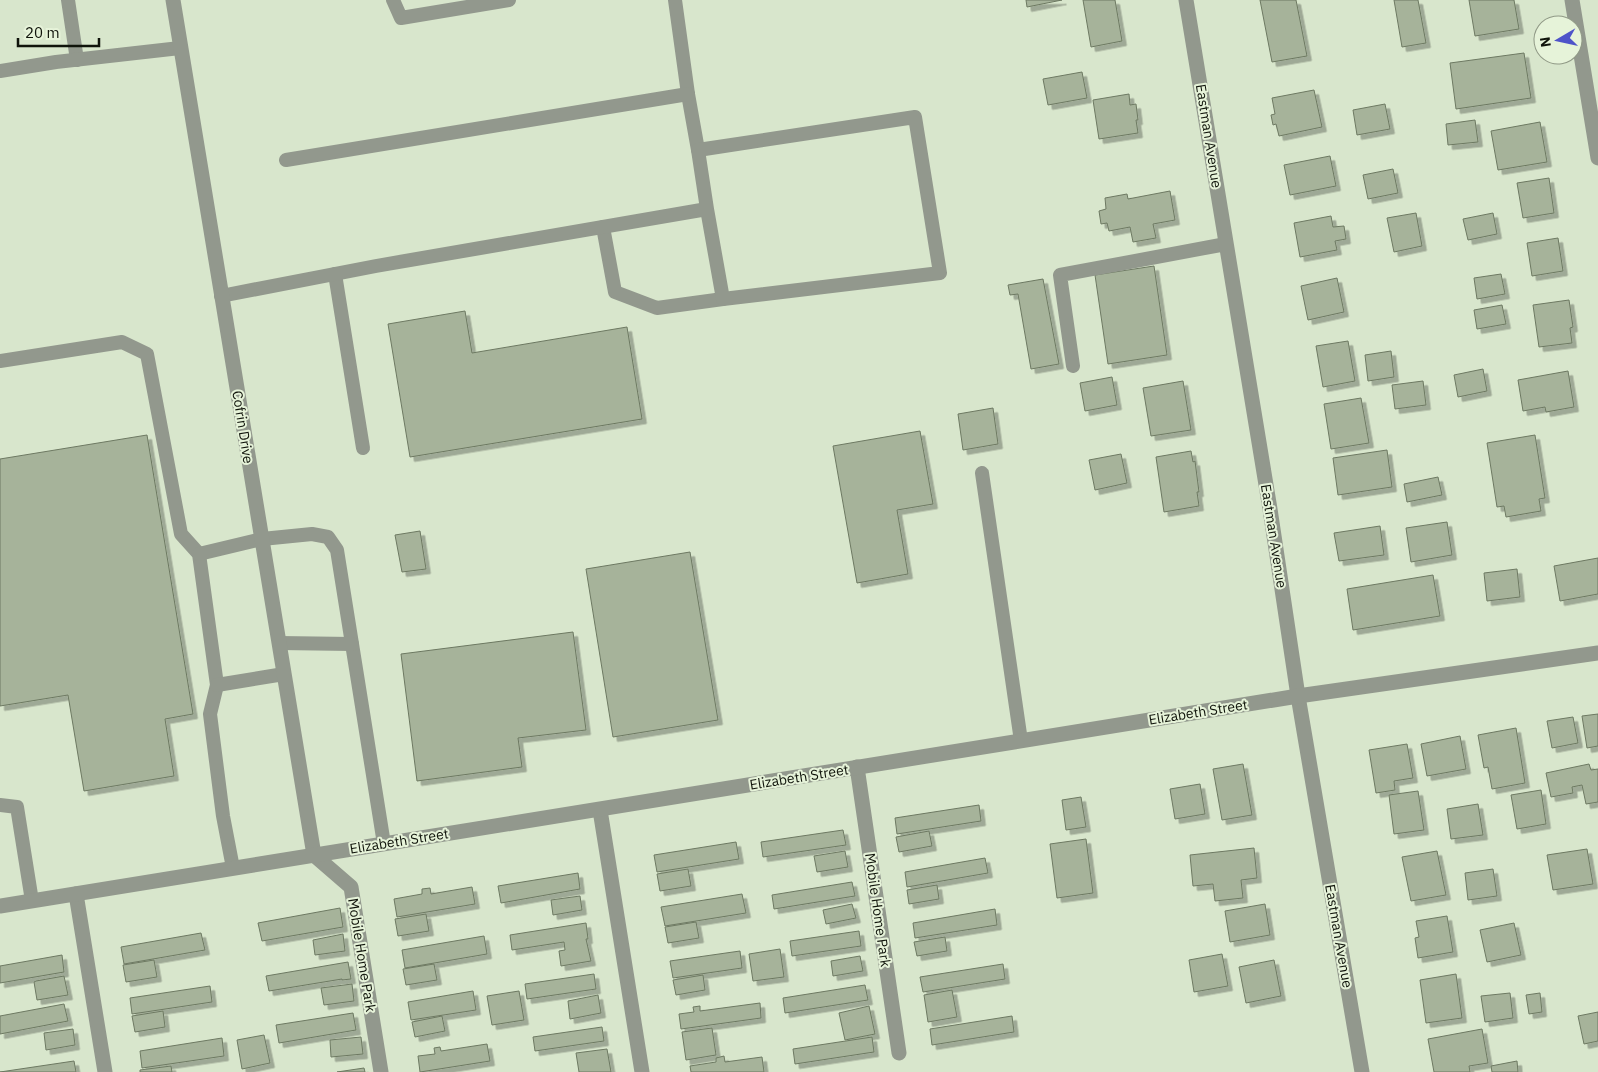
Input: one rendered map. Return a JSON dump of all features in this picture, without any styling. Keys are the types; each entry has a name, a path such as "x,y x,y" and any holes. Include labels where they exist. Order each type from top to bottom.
{"street":[{"name":"Cofrin Drive","path":"173,0 314,855"},
{"name":"Eastman Avenue","path":"1186,0 1270,508 1298,696 1362,1072"},
{"path":"1572,0 1598,158"},
{"name":"Elizabeth Street","path":"0,906 1298,696 1598,653"},
{"name":"Mobile Home Park","path":"857,767 899,1053"},
{"path":"600,810 642,1072"},
{"name":"Mobile Home Park","path":"314,855 351,887 380,1072"},
{"path":"76,894 104,1072"}],"lane":[{"path":"68,0 77,60"},
{"path":"393,0 401,18 509,0"},
{"path":"675,0 688,94 723,299"},
{"path":"0,71 180,48"},
{"path":"286,160 688,94"},
{"path":"604,227 615,292 657,308 940,273 915,117 698,150"},
{"path":"221,296 334,274 707,209"},
{"path":"1073,366 1060,274 1226,244"},
{"path":"334,274 364,448"},
{"path":"0,361 122,342 147,354 182,534 198,554 217,686 210,714 223,816 233,868"},
{"path":"982,473 1021,741"},
{"path":"198,554 262,539 312,534 328,537 337,550 384,844"},
{"path":"279,644 352,644"},
{"path":"217,686 284,674"},
{"path":"0,805 17,807 32,901"}],"building":[{"path":"1026,0 1062,0 1027,7"},
{"path":"1083,0 1115,0 1122,41 1091,47"},
{"path":"1260,0 1296,0 1307,56 1272,62"},
{"path":"1394,0 1418,0 1426,43 1402,47"},
{"path":"1469,0 1514,0 1519,29 1475,36"},
{"path":"1524,53 1531,98 1456,109 1450,63"},
{"path":"1082,72 1087,98 1048,105 1043,79"},
{"path":"1314,90 1322,127 1279,136 1276,124 1273,125 1271,115 1275,114 1272,98"},
{"path":"1129,94 1130,105 1136,104 1138,133 1099,139 1093,100"},
{"path":"1385,104 1390,129 1357,135 1353,110"},
{"path":"1475,120 1478,142 1448,145 1446,124"},
{"path":"1540,122 1547,162 1498,170 1491,131"},
{"path":"1330,156 1336,186 1290,195 1284,165"},
{"path":"1393,169 1398,193 1368,199 1363,175"},
{"path":"1549,178 1554,213 1523,218 1517,183"},
{"path":"1170,191 1175,220 1153,224 1156,238 1133,242 1130,227 1109,231 1107,223 1101,224 1099,211 1106,209 1105,198 1127,194 1128,199"},
{"path":"1416,213 1422,246 1394,252 1387,218"},
{"path":"1493,213 1497,234 1468,240 1463,219"},
{"path":"1331,216 1333,227 1344,226 1346,239 1335,241 1337,250 1300,257 1294,223"},
{"path":"1558,238 1563,271 1532,276 1527,243"},
{"path":"1154,266 1167,355 1108,364 1095,275"},
{"path":"1501,274 1505,294 1477,299 1474,278"},
{"path":"1337,278 1344,312 1308,320 1301,286"},
{"path":"1043,279 1059,364 1031,369 1018,294 1010,295 1008,285"},
{"path":"1569,300 1573,327 1570,328 1572,343 1539,347 1533,305"},
{"path":"1502,305 1506,324 1477,329 1474,310"},
{"path":"465,311 472,353 627,327 642,419 410,457 388,324"},
{"path":"1348,341 1355,381 1323,387 1316,346"},
{"path":"1391,351 1394,377 1368,381 1365,355"},
{"path":"1483,369 1487,391 1458,397 1454,375"},
{"path":"1568,371 1574,407 1546,412 1545,407 1523,411 1518,380"},
{"path":"1112,377 1117,405 1085,411 1080,383"},
{"path":"1183,381 1191,430 1151,436 1143,388"},
{"path":"1423,381 1426,405 1395,409 1392,385"},
{"path":"1361,398 1369,443 1331,449 1324,404"},
{"path":"993,408 998,444 963,450 958,414"},
{"path":"920,431 933,504 897,510 908,574 857,583 833,446"},
{"path":"147,435 193,714 165,719 174,776 84,791 68,695 0,706 0,459"},
{"path":"1535,435 1545,498 1539,499 1541,511 1506,517 1504,506 1497,507 1487,443"},
{"path":"1387,450 1392,487 1338,495 1333,458"},
{"path":"1191,451 1193,462 1195,461 1199,506 1164,512 1156,457"},
{"path":"1121,454 1127,483 1095,490 1089,460"},
{"path":"1438,477 1442,495 1407,502 1404,484"},
{"path":"1447,522 1452,555 1411,562 1406,528"},
{"path":"1380,526 1384,555 1339,561 1334,533"},
{"path":"420,531 426,569 402,572 395,535"},
{"path":"690,552 718,720 613,737 586,569"},
{"path":"1598,558 1598,594 1560,601 1554,566"},
{"path":"1517,569 1520,597 1487,601 1484,573"},
{"path":"1433,575 1440,616 1353,630 1347,589"},
{"path":"573,632 586,730 518,738 522,767 417,781 401,654"},
{"path":"1598,714 1598,746 1587,748 1582,716"},
{"path":"1573,717 1578,743 1552,748 1547,721"},
{"path":"1516,728 1525,783 1492,789 1488,767 1484,768 1478,735"},
{"path":"1460,736 1466,769 1427,776 1421,744"},
{"path":"1407,744 1413,778 1394,781 1395,790 1376,793 1369,750"},
{"path":"1243,764 1252,815 1222,820 1213,769"},
{"path":"1589,764 1591,770 1598,769 1598,802 1586,804 1582,785 1572,787 1573,793 1551,797 1546,773"},
{"path":"1200,784 1205,814 1175,819 1170,789"},
{"path":"1541,790 1546,824 1517,829 1511,795"},
{"path":"1418,791 1424,830 1394,834 1389,795"},
{"path":"1081,797 1086,827 1066,830 1062,800"},
{"path":"1478,804 1483,835 1451,839 1447,809"},
{"path":"979,805 981,821 897,834 895,818"},
{"path":"843,830 846,845 763,857 761,842"},
{"path":"929,831 932,846 899,852 896,837"},
{"path":"1086,839 1093,893 1057,898 1050,844"},
{"path":"736,842 739,859 657,872 654,855"},
{"path":"1254,848 1257,878 1241,880 1243,898 1215,901 1213,884 1193,886 1190,855"},
{"path":"1587,849 1593,884 1553,890 1547,855"},
{"path":"845,851 848,867 817,872 814,856"},
{"path":"1437,851 1446,895 1411,901 1402,857"},
{"path":"985,858 988,873 907,887 905,872"},
{"path":"688,869 691,886 660,891 657,874"},
{"path":"1493,869 1497,896 1468,900 1465,873"},
{"path":"578,873 580,889 501,903 498,886"},
{"path":"852,882 855,896 774,909 772,895"},
{"path":"937,885 939,899 909,904 907,890"},
{"path":"472,887 475,904 397,917 394,899 422,894 422,889 430,888 431,894"},
{"path":"742,894 746,913 665,926 661,907"},
{"path":"580,896 582,910 553,915 551,900"},
{"path":"852,904 856,918 826,924 823,910"},
{"path":"1265,904 1270,935 1230,942 1225,911"},
{"path":"340,908 343,927 262,941 258,923"},
{"path":"995,909 997,925 915,938 913,923"},
{"path":"426,914 429,931 398,936 395,919"},
{"path":"1447,916 1453,952 1418,958 1415,938 1419,937 1416,921"},
{"path":"696,922 699,938 668,943 665,927"},
{"path":"586,923 588,939 586,939 591,961 561,966 559,951 565,950 564,942 512,950 510,935"},
{"path":"1514,923 1521,955 1487,962 1480,930"},
{"path":"859,931 861,946 792,956 790,941"},
{"path":"201,933 205,950 124,964 121,947"},
{"path":"343,934 345,951 315,955 313,940"},
{"path":"484,936 487,954 405,968 402,950"},
{"path":"945,937 947,951 917,956 914,942"},
{"path":"780,949 784,977 753,981 749,954"},
{"path":"740,951 742,968 673,978 670,961"},
{"path":"1222,954 1228,986 1194,992 1189,960"},
{"path":"62,955 64,972 0,983 0,966"},
{"path":"860,956 863,971 833,976 831,961"},
{"path":"154,960 157,977 126,982 123,965"},
{"path":"1274,960 1281,996 1246,1003 1239,967"},
{"path":"348,962 351,979 269,991 266,976"},
{"path":"434,964 437,980 406,985 403,969"},
{"path":"1003,964 1005,979 923,992 920,977"},
{"path":"594,974 596,989 527,999 525,984"},
{"path":"1456,974 1462,1018 1426,1023 1420,980"},
{"path":"703,975 705,990 676,995 673,980"},
{"path":"64,976 68,995 37,1000 34,982"},
{"path":"352,984 354,1001 324,1005 321,988"},
{"path":"865,985 868,1000 785,1013 783,998"},
{"path":"210,986 212,1002 132,1014 130,998"},
{"path":"952,990 957,1017 928,1022 924,995"},
{"path":"473,991 476,1010 411,1020 408,1002"},
{"path":"519,991 524,1020 492,1025 487,996"},
{"path":"1510,993 1513,1018 1485,1022 1481,996"},
{"path":"1540,993 1542,1012 1529,1014 1526,995"},
{"path":"598,995 601,1013 570,1019 568,1001"},
{"path":"760,1003 761,1018 681,1029 679,1014 694,1012 693,1007 700,1006 700,1011"},
{"path":"64,1004 68,1021 0,1034 0,1016"},
{"path":"869,1006 875,1034 845,1040 839,1013"},
{"path":"163,1011 165,1027 135,1032 132,1016"},
{"path":"1598,1012 1598,1041 1584,1044 1578,1016"},
{"path":"353,1013 356,1030 279,1043 276,1025"},
{"path":"442,1016 445,1031 415,1037 412,1022"},
{"path":"1012,1016 1014,1032 932,1045 930,1029"},
{"path":"602,1027 604,1041 535,1051 533,1037"},
{"path":"712,1028 716,1055 686,1060 682,1032"},
{"path":"73,1029 75,1045 46,1050 44,1033"},
{"path":"1482,1029 1488,1063 1469,1066 1470,1072 1434,1072 1428,1039"},
{"path":"264,1035 270,1063 242,1069 237,1040"},
{"path":"361,1037 363,1054 331,1057 330,1040"},
{"path":"872,1037 874,1052 795,1064 793,1049"},
{"path":"222,1038 224,1056 142,1068 140,1051"},
{"path":"487,1044 490,1061 420,1072 418,1056 435,1054 434,1048 440,1047 441,1051"},
{"path":"607,1049 611,1072 579,1072 576,1053"},
{"path":"724,1056 725,1062 762,1057 764,1072 691,1072 690,1066 716,1062 716,1058"},
{"path":"74,1061 76,1072 0,1072"},
{"path":"1517,1061 1518,1072 1492,1072 1491,1066"},
{"path":"171,1066 172,1072 140,1072 140,1070"},
{"path":"364,1068 365,1072 337,1072"}]}
